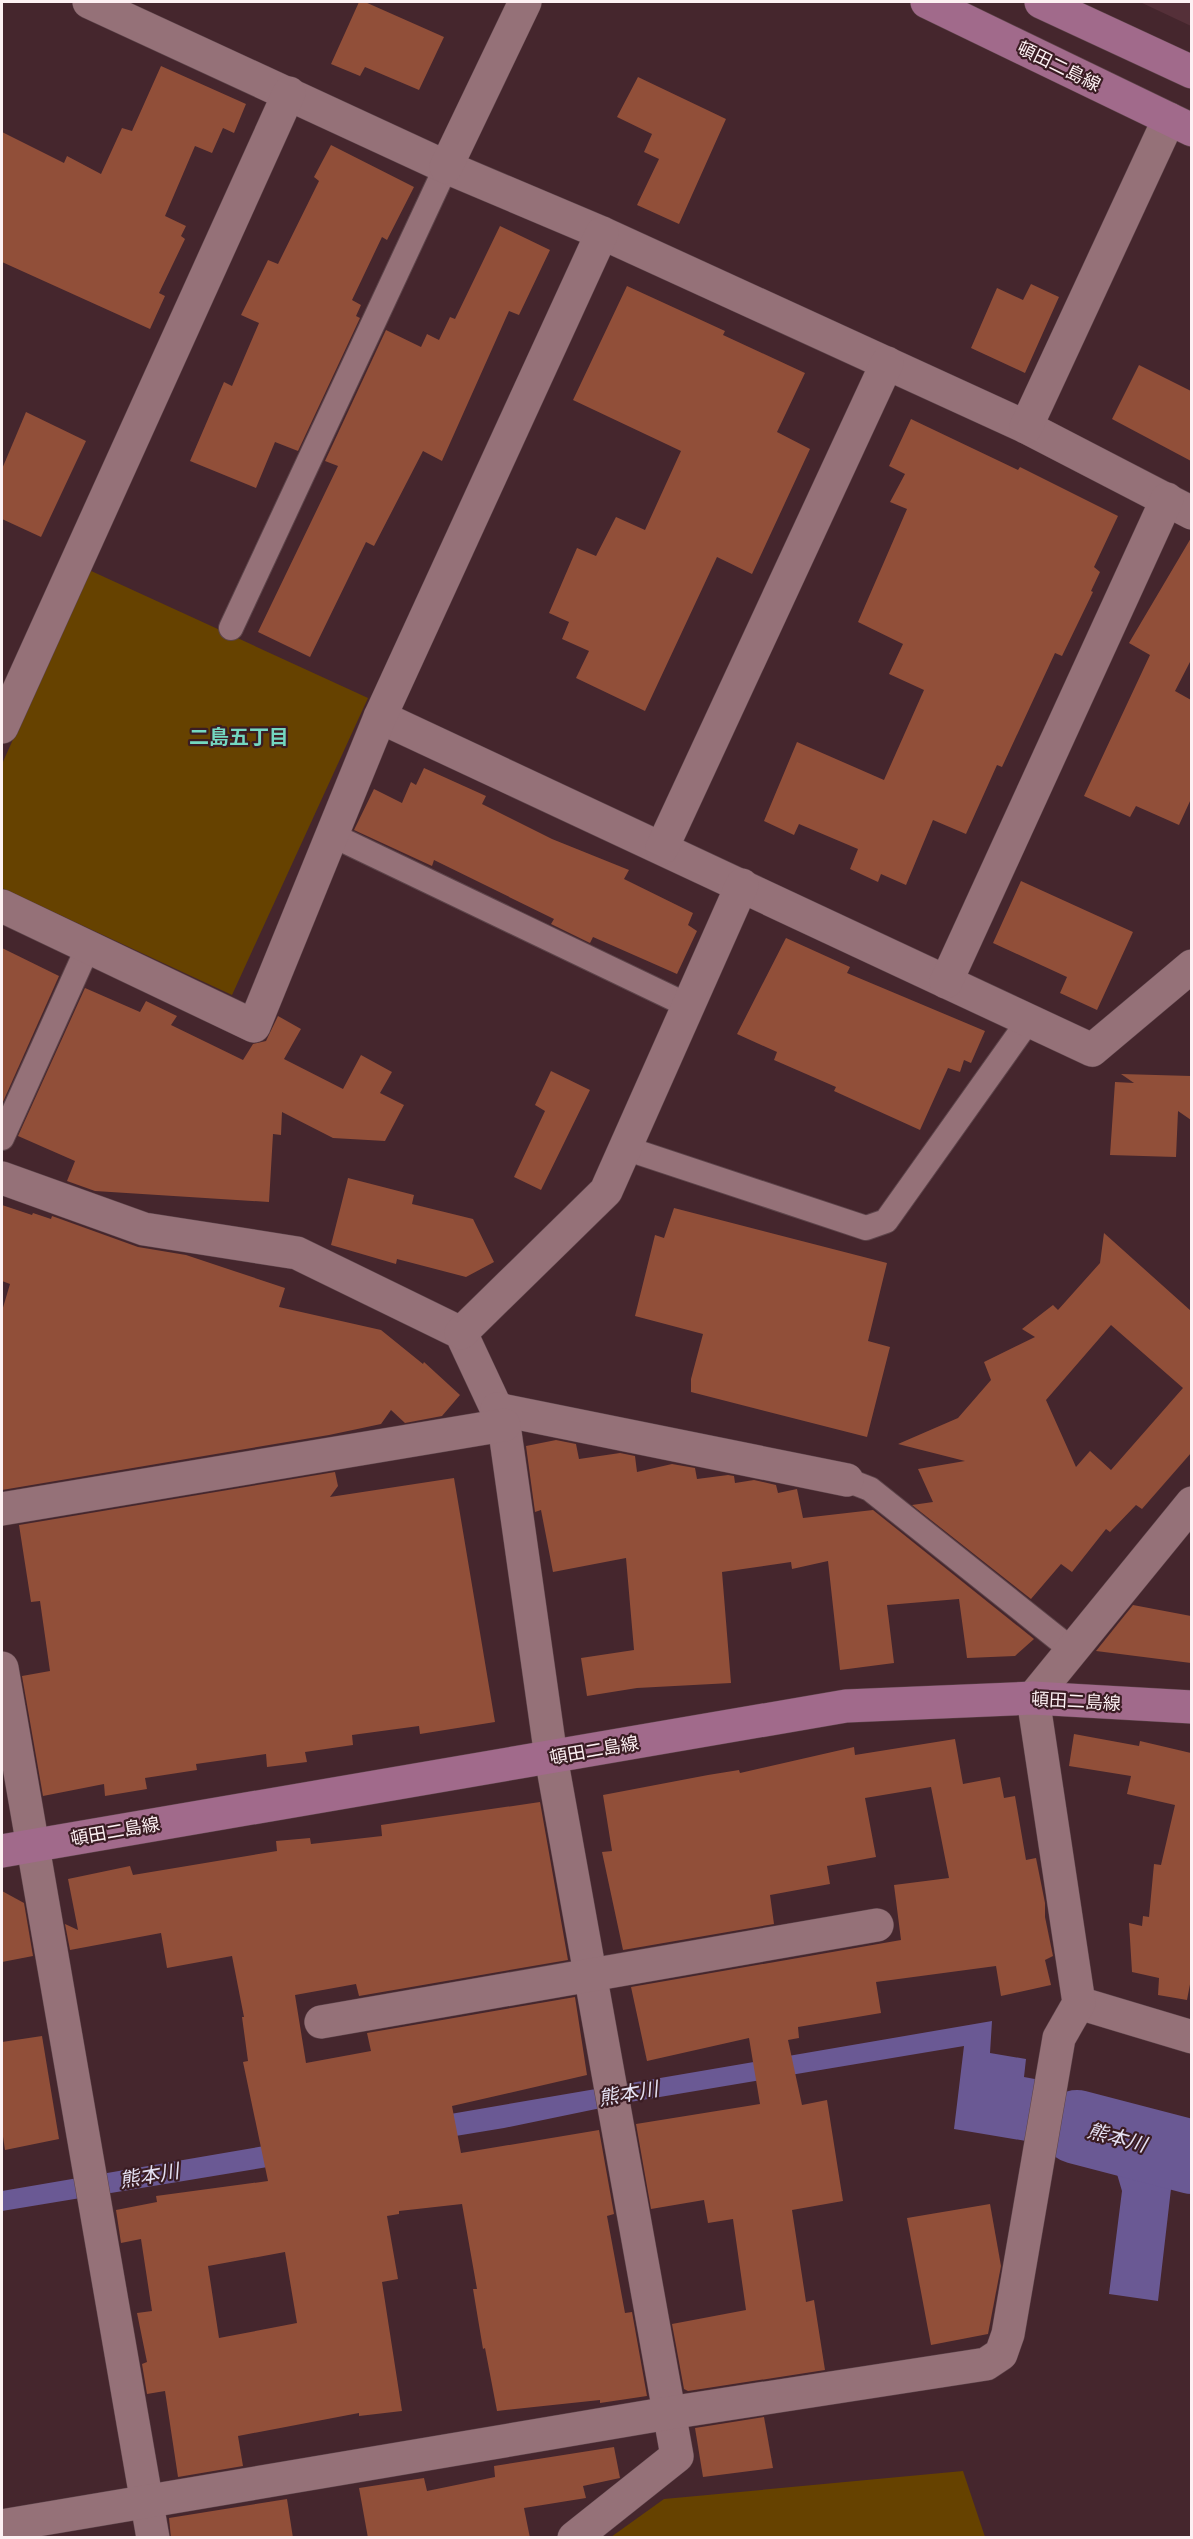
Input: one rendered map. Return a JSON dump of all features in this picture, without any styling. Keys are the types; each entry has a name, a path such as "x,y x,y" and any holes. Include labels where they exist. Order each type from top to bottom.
{"main road":[{"name":"頓田二島線","path":"927,2 1180,125"},
{"path":"1041,2 1191,72"},
{"name":"頓田二島線","path":"17,1848 846,1706 1033,1698 1191,1707"}],"street":[{"path":"89,2 446,167 602,233 1026,427 1179,506 946,982"},
{"path":"446,167 525,2"},
{"path":"2,727 289,93"},
{"path":"1026,427 1180,125"},
{"path":"2,906 254,1026 380,717 602,233"},
{"path":"662,848 887,363"},
{"path":"380,717 1092,1050 1191,966"},
{"path":"461,1333 606,1191 742,885"},
{"path":"2,1178 144,1229 297,1253 461,1333 500,1417 551,1757 592,1973 677,2456 574,2538"},
{"path":"2,1509 500,1417 847,1479"},
{"path":"2,2526 669,2413 986,2364 1001,2354 1008,2334 1059,2038 1079,2003 1033,1698 1191,1503"},
{"path":"2,1668 17,1848 148,2501 153,2538"},
{"path":"321,2022 877,1925"},
{"path":"1079,2003 1191,2037"}],"lane":[{"path":"231,628 446,167"},
{"path":"332,835 689,1006"},
{"path":"2,1138 88,947"},
{"path":"625,1148 866,1228 886,1221 1029,1020"},
{"path":"847,1479 870,1489 1072,1650"}],"shaded area":[{"path":"1140,2 1191,2 1191,26"},
{"path":"89,570 368,698 232,995 2,888 2,764"},
{"path":"963,2471 985,2537 611,2537 664,2499"}],"water":[{"path":"992,2021 990,2053 1026,2059 1024,2077 1040,2080 1036,2102 1179,2120 1158,2301 1109,2294 1122,2191 1109,2147 1026,2141 954,2129 964,2046 630,2102 504,2128 2,2211 2,2191"}],"building":[{"path":"359,2 365,2 444,37 419,90 365,67 360,76 331,64"},
{"path":"161,66 246,104 234,133 223,128 212,153 195,146 165,216 186,226 181,236 185,239 159,293 165,296 150,329 2,262 2,132 64,163 67,156 101,174 122,128 132,131"},
{"path":"638,77 726,119 679,224 637,205 659,159 644,152 652,134 617,117"},
{"path":"331,145 414,187 387,240 382,237 352,300 361,305 356,316 360,318 298,451 275,442 256,488 190,461 224,382 232,386 259,323 241,315 268,260 278,264 319,181 314,177"},
{"path":"500,226 550,250 519,315 509,311 442,461 423,451 374,546 366,542 310,657 258,632 338,466 325,461 386,330 421,347 427,334 439,340 450,317 455,319"},
{"path":"1031,284 1059,297 1025,373 971,348 997,288 1023,300"},
{"path":"627,286 725,331 723,335 805,373 777,432 810,449 752,574 717,557 645,711 576,678 589,651 562,639 569,622 549,613 577,548 596,556 616,517 645,530 681,451 573,400"},
{"path":"1139,365 1191,391 1191,461 1112,419"},
{"path":"26,412 86,441 41,537 2,519 2,469"},
{"path":"911,419 1018,470 1020,467 1118,516 1094,567 1100,572 1091,591 1093,592 1062,656 1055,653 1002,767 997,765 966,834 933,820 906,885 881,874 878,882 850,869 858,849 799,824 794,835 764,821 797,742 884,780 924,690 889,674 903,644 858,622 907,509 890,502 905,474 889,466"},
{"path":"1191,538 1191,660 1175,691 1191,700 1191,799 1179,825 1136,806 1130,817 1084,796 1150,655 1129,643"},
{"path":"424,768 486,796 482,804 552,839 629,870 624,879 693,913 688,925 697,931 677,974 593,937 590,943 551,924 554,919 434,860 432,866 354,830 374,789 402,803 411,782 416,785"},
{"path":"1021,881 1133,932 1097,1010 1060,993 1067,977 993,943"},
{"path":"786,938 850,967 847,973 985,1031 971,1063 964,1060 960,1072 948,1068 920,1130 834,1091 836,1087 774,1060 777,1052 737,1034"},
{"path":"2,948 59,976 2,1104"},
{"path":"85,988 140,1012 146,1001 177,1016 171,1025 243,1060 253,1044 266,1041 278,1016 301,1029 284,1059 343,1089 361,1055 392,1072 380,1093 404,1105 385,1141 333,1138 282,1112 281,1135 273,1134 269,1202 95,1191 67,1181 75,1161 18,1136"},
{"path":"551,1071 590,1090 541,1190 514,1177 545,1111 535,1105"},
{"path":"1121,1074 1191,1076 1191,1120 1178,1111 1176,1157 1110,1155 1115,1082 1134,1083"},
{"path":"348,1178 414,1195 412,1204 473,1219 494,1262 466,1277 397,1259 396,1264 331,1245"},
{"path":"2,1205 32,1215 33,1213 51,1219 52,1216 138,1247 186,1255 285,1288 279,1307 381,1330 423,1364 424,1362 460,1395 442,1416 405,1423 391,1410 381,1424 329,1435 2,1490 2,1311 10,1284 2,1281"},
{"path":"674,1208 887,1263 868,1341 890,1347 867,1437 691,1392 691,1379 703,1334 635,1316 655,1235 664,1238"},
{"path":"1104,1233 1191,1311 1191,1453 1142,1509 1136,1505 1110,1532 1106,1529 1072,1572 1061,1564 1031,1599 912,1505 933,1502 918,1469 965,1461 898,1444 958,1418 991,1380 984,1362 1035,1337 1022,1329 1053,1305 1058,1310 1100,1263","holes":["1111,1325 1183,1388 1111,1470 1090,1451 1076,1467 1046,1400"]},
{"path":"556,1440 576,1444 579,1459 620,1453 635,1456 637,1472 672,1464 695,1468 697,1479 728,1475 734,1476 735,1483 754,1480 776,1485 778,1493 797,1489 803,1518 873,1510 1034,1639 1015,1656 967,1658 959,1599 887,1605 894,1663 840,1670 828,1561 792,1569 791,1562 722,1572 731,1683 637,1688 587,1696 581,1658 634,1650 626,1558 553,1572 541,1510 535,1512 526,1446"},
{"path":"335,1472 338,1486 330,1497 454,1478 495,1722 420,1734 419,1726 352,1735 353,1745 305,1752 307,1762 267,1767 266,1754 196,1764 197,1770 145,1778 147,1789 105,1796 104,1784 43,1796 22,1676 50,1671 40,1601 31,1602 19,1525"},
{"path":"1133,1605 1191,1616 1191,1663 1096,1651"},
{"path":"1074,1734 1139,1746 1140,1741 1191,1753 1191,1979 1187,2000 1158,1995 1159,1978 1132,1972 1129,1923 1142,1926 1143,1916 1149,1917 1154,1864 1161,1865 1175,1805 1127,1794 1131,1776 1069,1766"},
{"path":"955,1739 963,1784 1000,1777 1004,1798 1015,1796 1026,1860 1036,1858 1045,1903 1045,1917 1053,1956 1045,1960 1051,1985 1001,1996 996,1966 876,1982 881,2013 798,2027 799,2038 788,2040 802,2105 827,2100 843,2201 792,2210 806,2302 814,2300 825,2370 688,2391 684,2389 672,2324 746,2310 733,2219 708,2223 704,2200 651,2209 636,2124 760,2104 749,2038 647,2061 631,1987 901,1940 894,1885 949,1878 931,1787 865,1798 876,1857 827,1866 830,1884 770,1895 774,1924 623,1950 602,1852 612,1851 603,1795 739,1770 740,1773 854,1747 855,1755"},
{"path":"540,1802 568,1960 359,1996 356,1984 295,1995 306,2063 371,2051 367,2033 575,1997 587,2075 452,2106 461,2153 599,2130 614,2214 607,2216 625,2313 632,2312 647,2396 600,2403 600,2400 497,2411 485,2348 483,2349 473,2289 477,2289 462,2204 399,2211 399,2214 387,2216 398,2279 382,2282 402,2411 359,2416 359,2413 238,2436 243,2466 178,2477 165,2391 147,2394 142,2364 147,2362 137,2313 152,2311 141,2239 121,2243 116,2210 157,2202 156,2196 268,2181 243,2062 248,2061 242,2017 244,2017 232,1956 167,1968 161,1933 70,1950 65,1924 78,1930 68,1879 130,1866 133,1875 277,1851 276,1841 310,1838 311,1844 382,1836 381,1825","holes":["285,2252 297,2323 219,2338 208,2266"]},
{"path":"2,1891 24,1903 33,1956 2,1962"},
{"path":"42,2036 59,2139 5,2150 2,2130 2,2042"},
{"path":"990,2204 1001,2266 988,2334 931,2345 907,2218"},
{"path":"764,2417 773,2468 703,2477 695,2428"},
{"path":"614,2447 620,2478 583,2486 586,2498 524,2508 530,2538 368,2538 359,2488 424,2478 427,2491 495,2477 494,2466"},
{"path":"287,2499 293,2538 171,2538 169,2518"}],"waterway":[{"name":"熊本川","path":"1077,2127 1192,2157"}],"district":[{"name":"二島五丁目","path":"239,736"}]}
